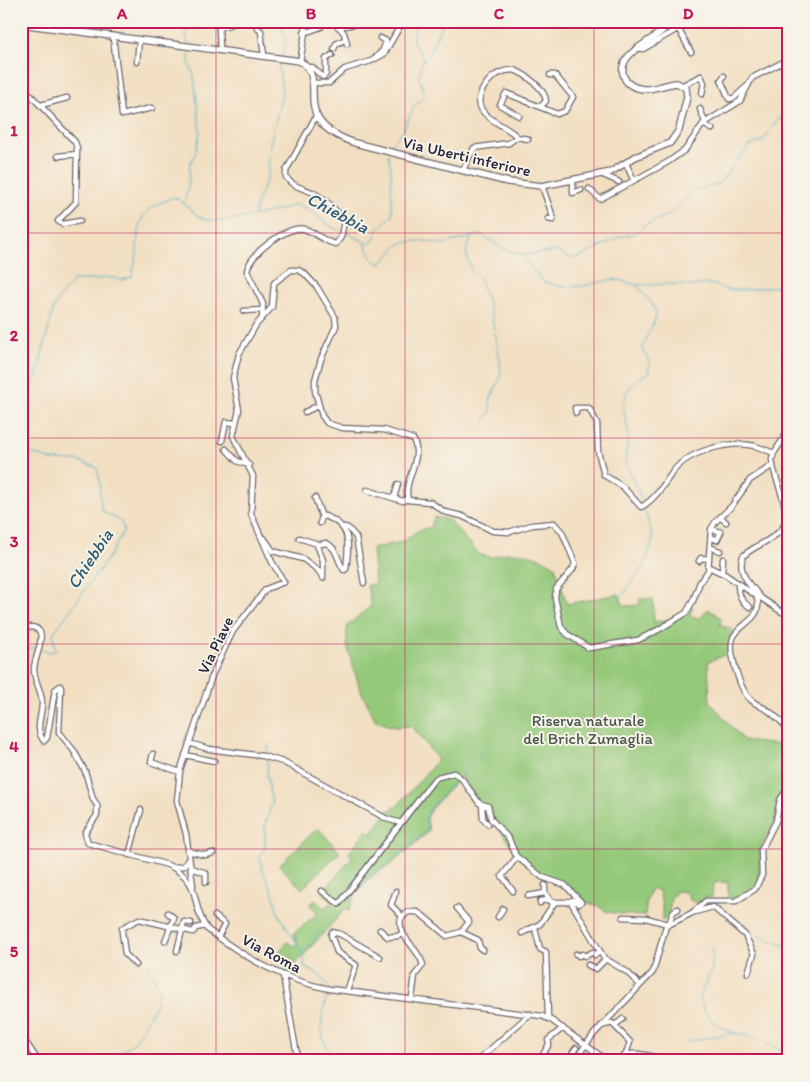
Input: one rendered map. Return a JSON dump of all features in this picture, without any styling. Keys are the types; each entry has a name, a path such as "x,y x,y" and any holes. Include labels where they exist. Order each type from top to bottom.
{"main road":[{"path":"671,21 667,28 637,48 626,59 623,76 630,86 643,89 674,83 683,85"},
{"path":"21,24 264,56 300,62 308,68"},
{"name":"Via Uberti inferiore","path":"308,68 312,83 312,102 316,116 331,134 355,143 463,170 520,184 542,186 611,172 674,140 679,130 687,97 687,90 683,85"}],"street":[{"path":"67,30 69,26 80,21"},
{"path":"300,62 307,21"},
{"path":"334,21 347,42 336,44 334,49"},
{"path":"312,83 329,83 344,69 375,60 384,54 403,21"},
{"path":"667,28 677,21"},
{"path":"753,21 769,21"},
{"path":"220,50 219,28 238,22"},
{"path":"637,48 643,49 680,30 689,22"},
{"path":"338,26 355,24"},
{"path":"304,33 321,27"},
{"path":"256,28 261,31 263,38 264,56"},
{"path":"680,30 691,52"},
{"path":"113,36 122,115 152,108"},
{"path":"375,60 385,47 386,41 380,38"},
{"path":"137,62 139,40"},
{"path":"308,68 312,67 323,77 326,74 326,59 332,55"},
{"path":"589,189 600,199 633,179 668,162 685,150 704,123 736,105 750,80 756,75 789,59"},
{"path":"528,139 517,137 486,115 480,100 486,84 498,72 514,70 522,73 546,97 546,101 540,107"},
{"path":"519,116 500,104 502,97 506,93 561,114 572,101 574,97 568,89 555,75 550,76"},
{"path":"683,85 701,76 704,83 702,94"},
{"path":"724,76 721,80 729,98 734,98 747,87"},
{"path":"21,85 73,137 77,154 76,202 58,222 62,224 80,221"},
{"path":"41,105 68,98"},
{"path":"700,109 704,123 712,129"},
{"path":"262,318 261,297 249,279 247,271 255,255 287,231 293,229 304,229 334,244 338,243 342,236 344,221 331,205 311,192 292,184 286,177 286,171 316,116"},
{"path":"311,126 322,125"},
{"path":"463,170 474,148 509,143 517,137"},
{"path":"58,156 77,154"},
{"path":"626,163 633,179"},
{"path":"600,174 619,182"},
{"path":"573,180 573,193 581,190"},
{"path":"542,186 553,217 553,220 548,219"},
{"name":"Via Piave","path":"193,886 188,851 177,801 180,772 185,755 213,673 233,631 266,589 284,582 272,562 251,514 253,476 249,464 233,436 239,410 233,384 236,364 246,340 272,307 274,283 291,270 298,270 304,273 332,309 336,326 321,359 315,380 319,405"},
{"path":"244,311 263,310"},
{"path":"305,412 319,405 327,423 334,427 384,430 413,439 416,444 416,455 407,499"},
{"path":"576,413 575,408 589,408 597,423 598,451 604,475 622,487 637,505 644,506 679,465 704,450 720,447 754,446 774,453"},
{"path":"222,441 226,422 236,423"},
{"path":"789,430 774,453 773,465 786,511 786,521 780,532 743,556 742,571 758,603 754,617 733,638 733,659 748,697 774,715 789,730"},
{"path":"226,449 237,461 249,464"},
{"path":"367,490 403,501 407,499 430,502 445,512 462,516 493,531 509,532 532,525 554,523 562,532 575,563 556,589 555,598 561,627 575,640 589,648 638,640 684,615 693,601 700,582 709,567 711,529 731,507 750,480 773,465"},
{"path":"394,498 398,484"},
{"path":"315,498 322,517 320,523"},
{"path":"322,517 328,517 348,528 356,537 364,582"},
{"path":"720,517 726,522"},
{"path":"299,538 318,544 331,545 340,559 341,567 344,570 346,569 347,540 344,527"},
{"path":"711,529 721,532 717,540 712,537"},
{"path":"260,536 273,551 304,559 323,578 323,560 318,544"},
{"path":"710,547 720,550"},
{"path":"699,561 700,558 709,559"},
{"path":"722,572 723,559"},
{"path":"709,567 722,572 755,596"},
{"path":"747,582 761,598 782,612"},
{"path":"738,584 738,591 743,603 750,608"},
{"path":"756,584 761,598"},
{"path":"21,628 28,626 41,633 42,642 34,672 42,703 38,729 40,735 46,741 55,690 60,686 62,692 58,713 59,732 74,751 85,771 98,811 85,833 86,840 95,846 177,868 184,866"},
{"path":"189,743 209,749 263,756 283,762 387,819 401,823"},
{"path":"153,754 152,762 180,772"},
{"path":"185,755 214,761"},
{"path":"322,891 339,904 435,779 445,774 457,774 481,804 484,819 488,824"},
{"path":"692,913 706,901 736,901 754,890 762,875 761,850 776,821 780,800 789,787"},
{"path":"481,804 488,806 491,819 509,839 517,857 542,878 565,885 581,902 579,904 573,900 553,904 535,928 522,933"},
{"path":"129,855 141,810"},
{"path":"188,851 205,855 213,853"},
{"path":"182,873 189,857"},
{"path":"513,892 502,876 517,857"},
{"path":"168,865 182,873 193,886 203,924"},
{"path":"182,873 191,868 206,873 206,882"},
{"path":"545,885 544,893 553,904"},
{"path":"396,891 391,905 402,917"},
{"path":"528,896 544,893"},
{"path":"540,903 540,901 549,900"},
{"path":"566,902 574,905 587,933 605,960 627,972 640,985"},
{"path":"623,917 646,918 668,924 692,913 713,907 745,935 754,954 748,973"},
{"path":"412,998 415,976 423,965 403,933 400,922 402,917 408,912 417,912 447,936 461,932 469,922 457,908"},
{"path":"498,917 503,909"},
{"path":"564,1061 577,1055 601,1026 653,972 663,933 674,912 678,910"},
{"path":"165,941 174,918 168,914"},
{"path":"215,916 225,924 218,937"},
{"path":"136,964 125,954 122,928 139,919 193,932 203,924"},
{"path":"177,951 184,930 184,922 203,924"},
{"name":"Via Roma","path":"203,924 218,937 283,976 303,984 548,1018 608,1061"},
{"path":"535,928 540,949 546,952 548,1018"},
{"path":"380,930 388,937 398,936 403,933"},
{"path":"347,991 356,965 337,952 331,935 332,932 380,957"},
{"path":"461,932 478,940 480,948 483,950"},
{"path":"576,954 584,956 593,952 595,955 600,952"},
{"path":"588,965 596,969 605,960"},
{"path":"283,976 298,1061"},
{"path":"477,1061 530,1014"},
{"path":"615,1025 623,1019"},
{"path":"601,1026 612,1023 615,1025 630,1042 626,1054"},
{"path":"544,1053 548,1040 563,1028"},
{"path":"21,1035 38,1061"},
{"path":"576,1048 573,1052 584,1059"},
{"path":"617,1061 626,1054 635,1053 667,1061"}],"green space":[{"name":"Riserva naturale del Brich Zumaglia","path":"434,517 449,520 480,555 492,557 506,553 523,553 541,558 555,566 567,604 619,594 624,606 639,605 640,599 653,599 654,622 678,616 689,605 692,607 690,615 700,619 708,609 721,618 720,625 732,629 728,653 708,662 710,702 744,741 789,746 789,785 779,799 775,821 760,849 759,878 754,886 739,897 728,899 728,882 714,883 712,897 704,898 698,904 690,900 686,892 676,891 671,899 668,919 662,920 662,905 659,891 651,888 647,899 645,915 638,916 607,912 598,906 581,901 566,884 543,877 517,855 492,818 491,808 480,803 461,776 430,810 427,819 429,831 393,863 373,875 355,894 349,911 345,909 286,975 282,973 292,960 279,952 287,942 295,946 298,943 293,934 318,913 310,905 315,900 324,908 332,901 322,892 352,858 349,853 366,830 375,837 372,833 388,811 397,806 438,760 412,726 394,727 376,721 360,689 347,645 347,626 371,606 367,585 375,584 372,549 404,541 417,531 431,527"},
{"path":"318,828 340,852 302,889 279,865"}],"waterway":[{"path":"183,21 188,44"},
{"path":"281,21 286,39 282,57"},
{"path":"414,21 413,42 424,60"},
{"name":"Chiebbia","path":"388,148 404,129 414,106 423,98 424,93 419,76 422,62 430,52 443,21"},
{"path":"184,202 188,188 190,163 195,155 200,131 194,76 189,62 189,48"},
{"path":"255,214 257,201 268,177 270,144 282,94 279,67 281,61"},
{"path":"365,244 374,261 381,264 397,246 405,242 426,241 442,244 481,235 504,249 524,255 558,251 569,258 580,257 619,237 633,234 645,225 670,214 692,192 719,183 749,146 763,141 776,121 787,115 789,108"},
{"name":"Chiebbia","path":"343,231 368,244 373,241 378,229 392,215 391,169 388,154"},
{"name":"Chiebbia","path":"21,411 37,375 53,310 58,299 74,280 95,280 107,277 122,280 132,277 141,221 148,211 154,207 173,197 182,202 196,215 211,221 220,221 243,218 297,205 310,210 329,225 339,230"},
{"path":"471,237 466,253 471,270 480,279 490,309 500,359 501,377 490,400 491,410 484,423"},
{"path":"524,255 530,267 544,282 562,287 582,286 615,279 636,285 672,284 693,286 706,284 716,285 727,290 743,290 778,286 789,281"},
{"path":"636,285 652,304 656,316 642,349 650,362 648,373 636,380 627,391 623,406 629,435 625,460 643,503"},
{"name":"Chiebbia","path":"21,450 52,460 78,461 96,467 99,477 102,511 121,521 124,530 111,554 53,634 56,650 49,652 42,649"},
{"path":"619,600 645,564 653,539 644,507"},
{"name":"Chiebbia","path":"21,650 38,647"},
{"path":"268,745 269,756"},
{"path":"466,771 478,762 480,754 490,746"},
{"path":"268,759 267,775 272,804 265,824 265,847 260,856 262,869 273,893 278,913 304,955 304,967 319,975 329,987"},
{"path":"460,776 465,772"},
{"path":"350,893 400,855 427,830 425,820 429,810 457,779"},
{"path":"305,953 320,931"},
{"path":"759,936 789,947"},
{"path":"713,948 712,968 700,997 704,1011 712,1021 722,1028 741,1035 751,1036 789,1054"},
{"path":"105,1061 134,1043 156,1004 159,989 147,962"},
{"path":"328,991 322,1018 323,1039 330,1050 343,1061"},
{"path":"689,1041 735,1033"}]}
